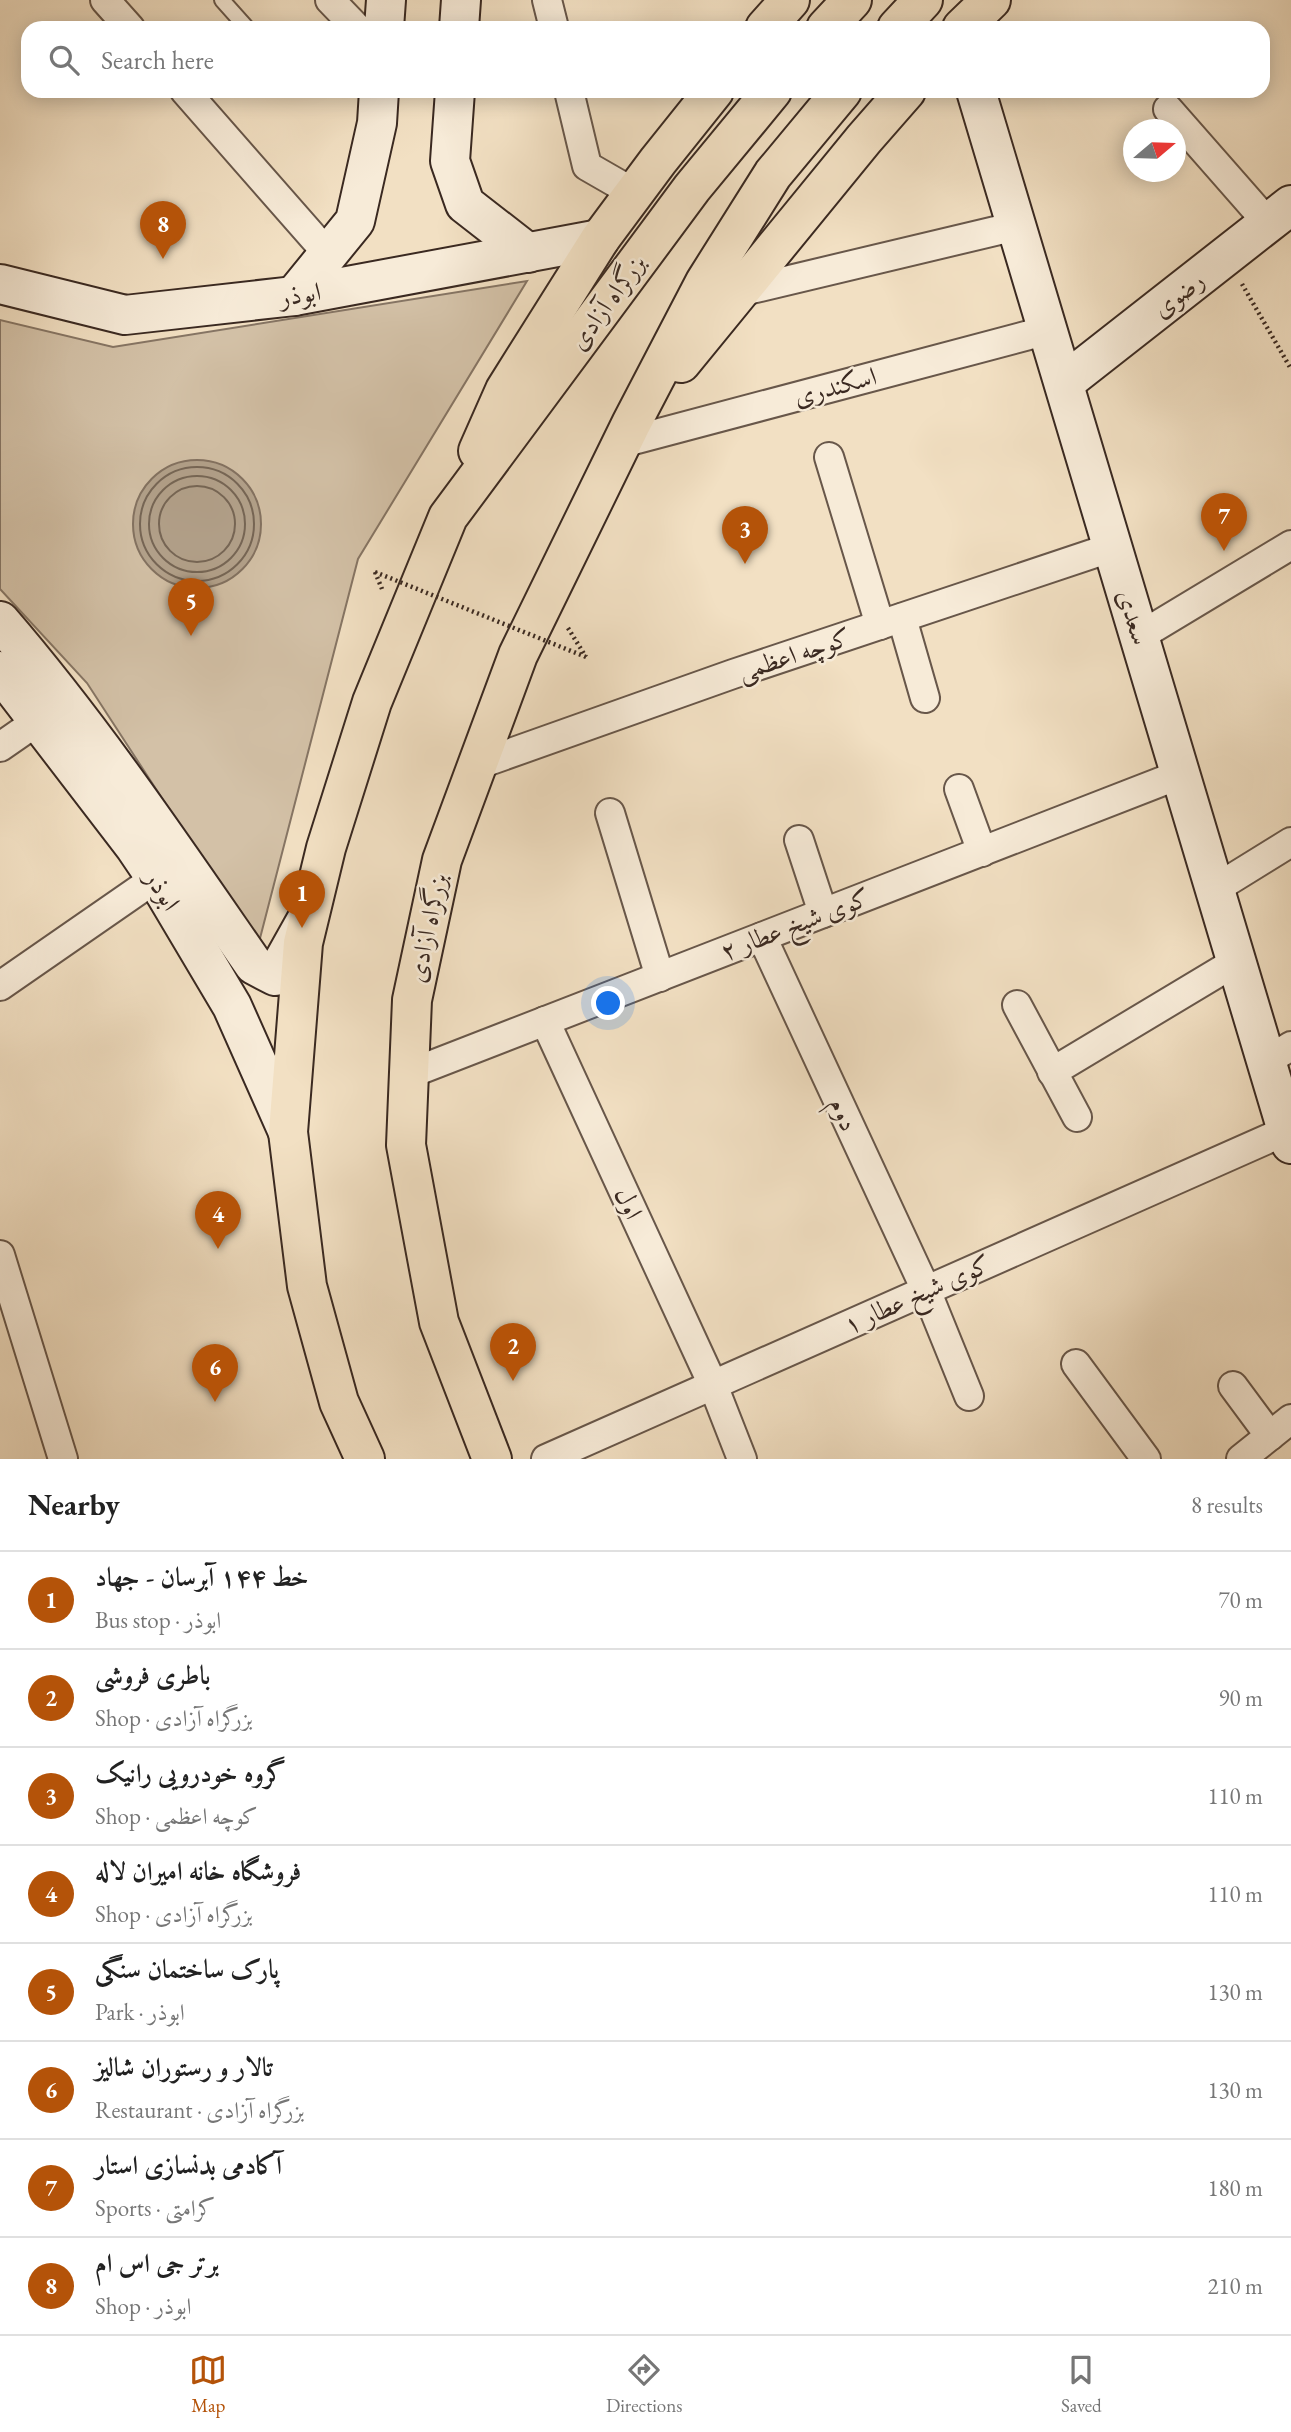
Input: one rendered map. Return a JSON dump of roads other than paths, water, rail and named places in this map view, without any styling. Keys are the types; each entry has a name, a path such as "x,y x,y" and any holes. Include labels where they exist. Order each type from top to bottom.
{"highway":[{"path":"771,21 790,0"},
{"path":"832,21 852,0"},
{"path":"904,21 923,0"},
{"path":"969,21 991,0"},
{"name":"بزرگراه آزادی","path":"365,1459 339,1402 307,1286 288,1132 303,943 326,848 372,702 448,517 505,390 600,239 709,98"},
{"name":"بزرگراه آزادی","path":"448,517 692,188 766,98"},
{"name":"بزرگراه آزادی","path":"492,1459 439,1322 406,1145 412,1000 442,860 517,655 705,282 773,174 836,98"},
{"name":"بزرگراه آزادی","path":"627,434 739,292 900,98"}],"main road":[{"path":"384,21 386,0"},
{"path":"460,21 461,0"},
{"path":"294,296 355,221 377,123 379,98"},
{"path":"455,98 450,162 465,204 528,253"},
{"name":"سعدی","path":"978,98 1237,961 1279,1053 1289,1137"},
{"name":"رضوی","path":"1064,383 1280,214"},
{"name":"ابوذر","path":"0,284 125,315 294,296 600,239"},
{"name":"ابوذر","path":"0,621 93,737 169,870 288,1132"},
{"name":"ابوذر","path":"0,671 39,720 254,965 275,976 310,912"}],"street":[{"path":"106,0 124,21"},
{"path":"330,0 350,21"},
{"path":"547,0 552,21"},
{"path":"191,98 328,254"},
{"path":"571,98 587,166 634,193"},
{"path":"1168,109 1280,214"},
{"path":"739,292 1016,226"},
{"name":"اسکندری","path":"627,434 1048,330"},
{"path":"829,457 891,622 925,698"},
{"path":"1140,636 1291,545"},
{"name":"کوچه اعظمی","path":"477,765 626,711 1113,547"},
{"path":"0,747 39,720"},
{"name":"کوی شیخ عطار ۲","path":"409,1074 1181,774"},
{"path":"958,789 982,852"},
{"path":"610,813 660,977"},
{"path":"799,841 822,914"},
{"path":"1215,889 1291,842"},
{"path":"2,980 169,870"},
{"name":"دوم","path":"762,937 926,1290 969,1396"},
{"path":"1052,1072 1237,961"},
{"path":"1017,1005 1077,1117"},
{"name":"اول","path":"545,1021 713,1385 742,1459"},
{"name":"کوی شیخ عطار ۱","path":"546,1459 926,1290 1289,1137"},
{"path":"0,1255 63,1459"},
{"path":"1076,1364 1146,1459"},
{"path":"1233,1386 1280,1428 1241,1459"}],"lane":[{"path":"222,0 241,21"}],"water":[{"path":"197,460 222,465 242,479 256,499 261,524 256,549 242,569 222,583 197,588 172,583 152,569 138,549 133,524 138,499 152,479 172,465"}],"place":[{"name":"برتر جی اس ام","path":"163,259"},
{"name":"آکادمی بدنسازی استار","path":"1224,551"},
{"name":"گروه خودرویی رانیک","path":"745,564"},
{"name":"پارک ساختمان سنگی","path":"191,636"},
{"name":"خط ۱۴۴ آبرسان - جهاد","path":"302,928"},
{"name":"فروشگاه خانه امیران لاله","path":"218,1249"},
{"name":"باطری فروشی","path":"513,1381"},
{"name":"تالار و رستوران شالیز","path":"215,1402"}]}
